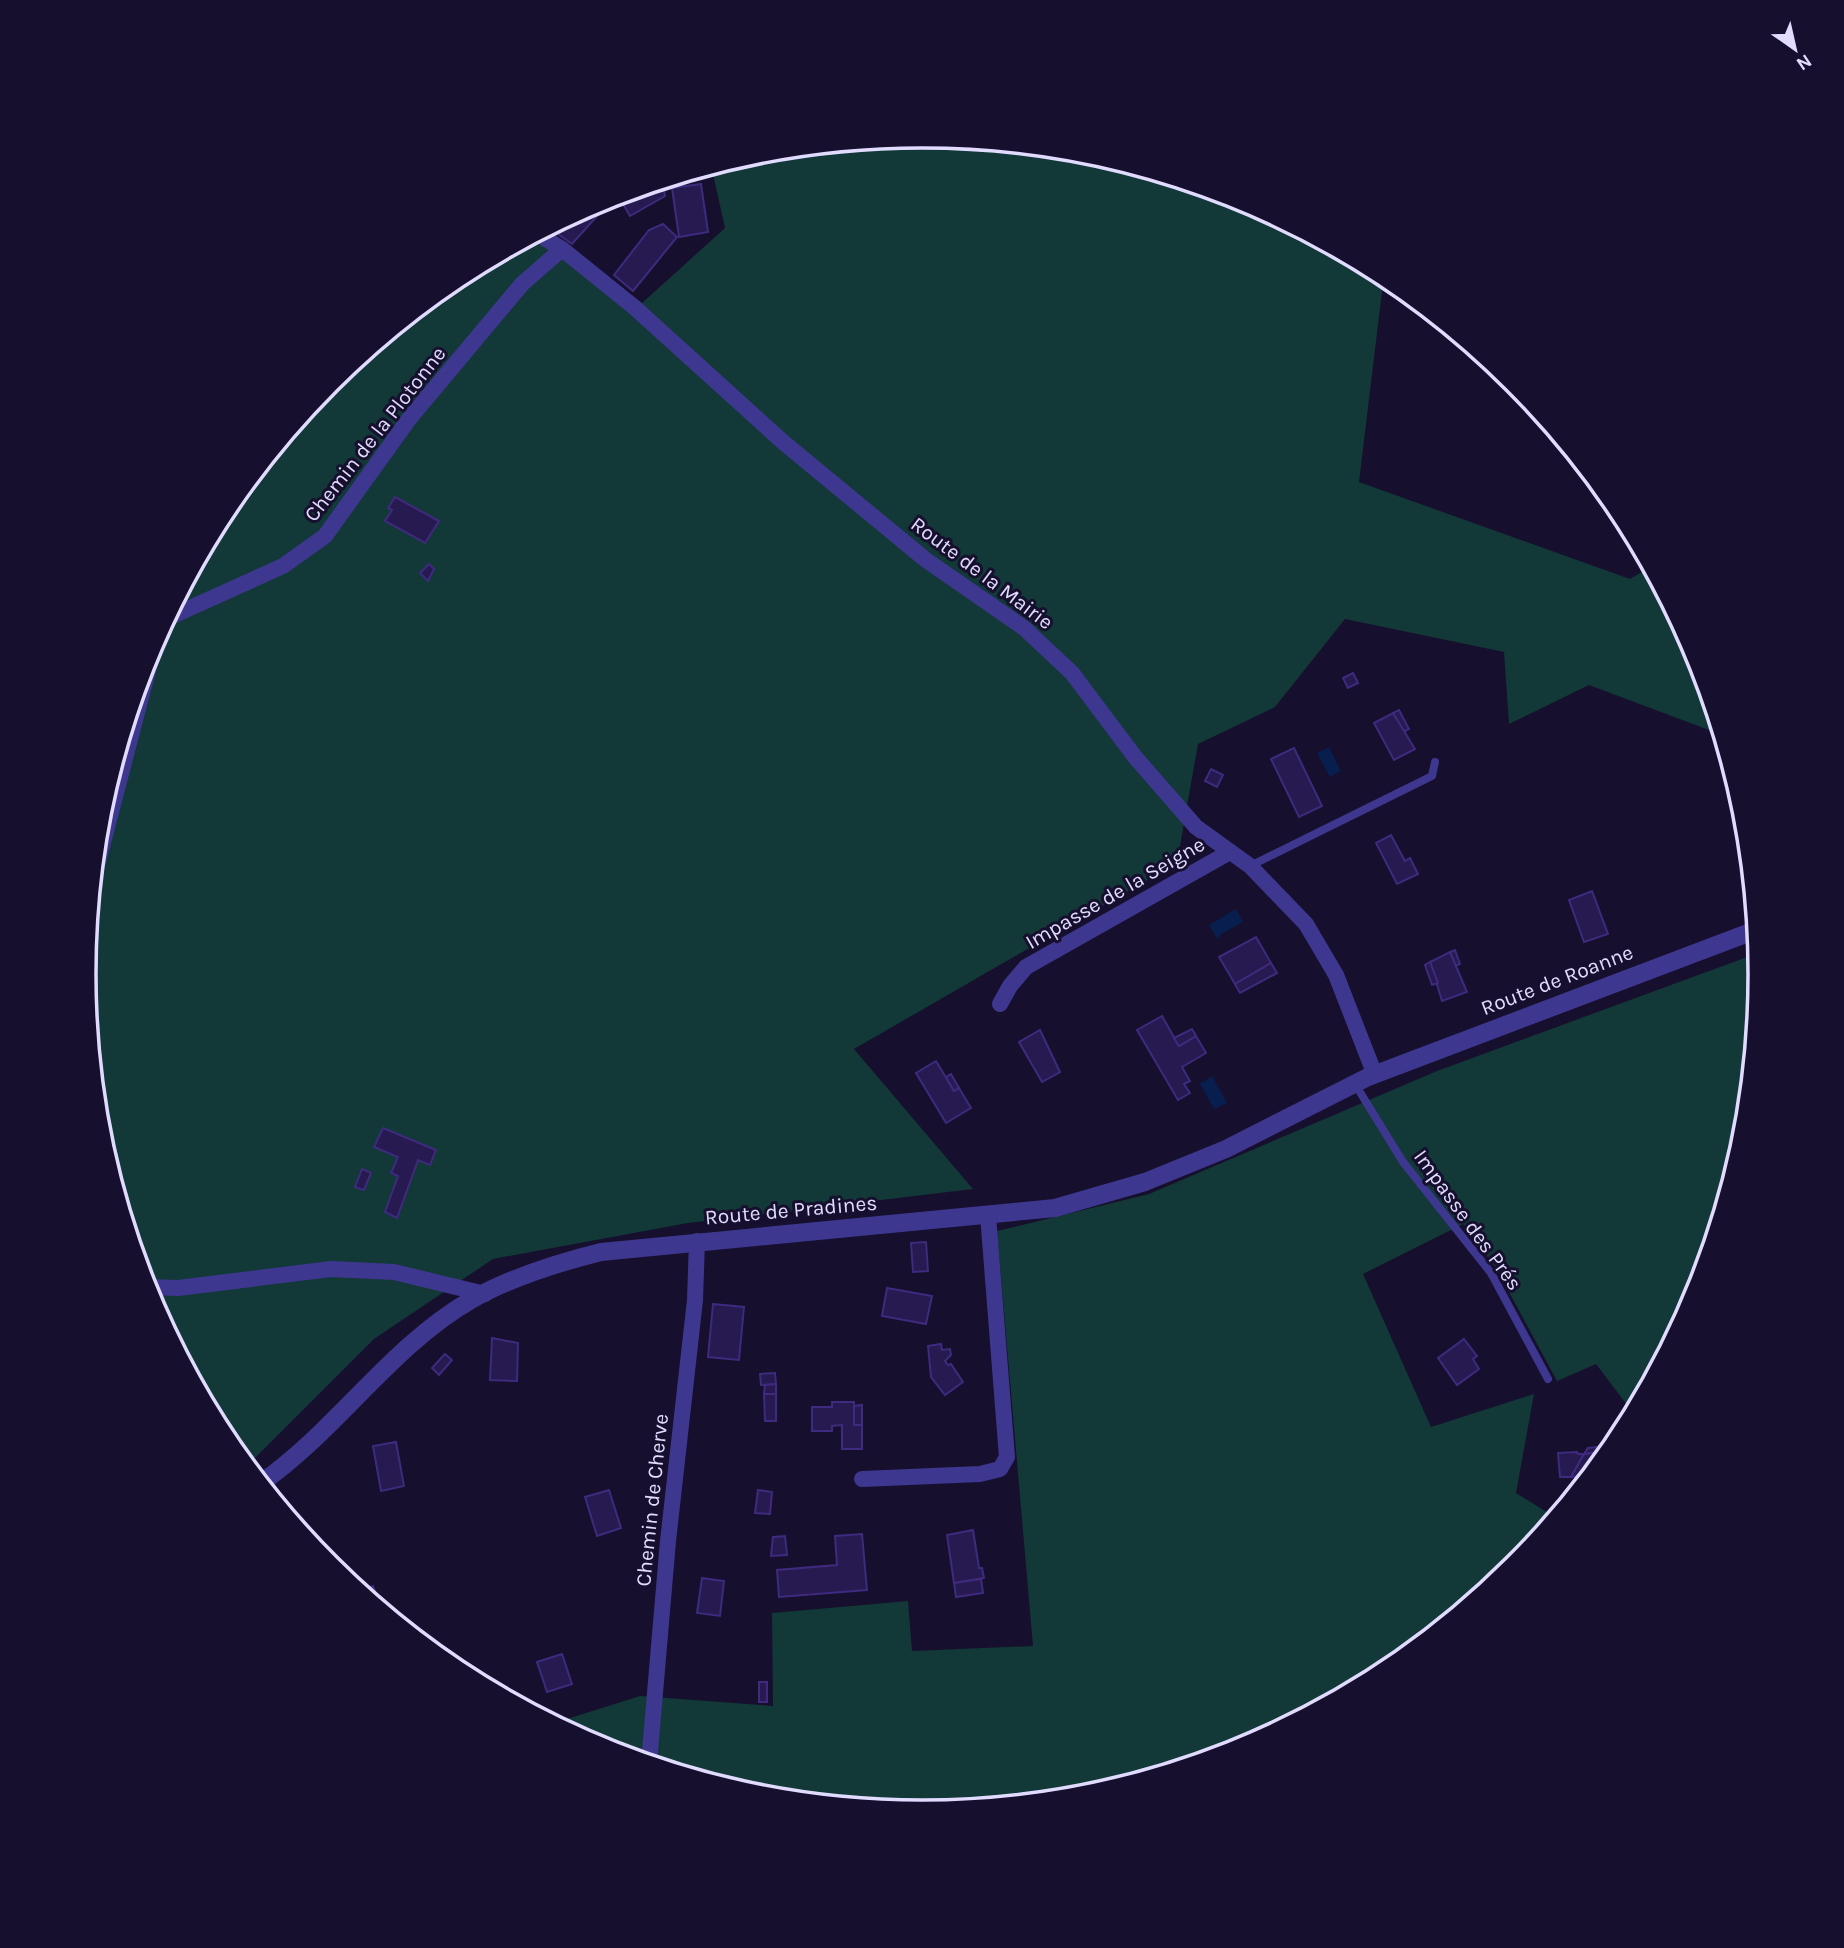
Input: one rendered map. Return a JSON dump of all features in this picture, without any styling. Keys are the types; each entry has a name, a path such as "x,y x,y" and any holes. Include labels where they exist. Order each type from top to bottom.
{"street":[{"name":"Route de la Mairie","path":"546,239 634,307 783,442 926,560 1024,628 1072,673 1135,757 1196,827 1228,853 1250,866 1306,924 1336,975 1375,1075"},
{"name":"Chemin de la Plotonne","path":"179,613 283,566 326,536 409,419 522,284 562,249"},
{"path":"120,777 128,749"},
{"name":"Impasse de la Seigne","path":"1000,1004 1010,986 1026,967 1228,853"},
{"name":"Route de Roanne","path":"1375,1075 1747,934"},
{"name":"Route de Pradines","path":"267,1477 417,1340 470,1300 545,1266 601,1252 697,1241 1055,1208 1145,1182 1226,1149 1375,1075"},
{"path":"862,1479 980,1474 1000,1469 1007,1457 988,1215"},
{"name":"Chemin de Cherve","path":"650,1753 668,1541 695,1300 697,1241"},
{"path":"158,1287 191,1286 331,1269 394,1272 485,1294"}],"lane":[{"path":"1250,866 1432,776 1435,762"},
{"name":"Impasse des Prés","path":"1355,1084 1403,1162 1491,1273 1548,1379"}],"green space":[{"path":"922,148 1030,155 1136,176 1238,211 1287,233 1382,288 1359,482 1630,579 1643,571 1685,658 1711,731 1589,685 1509,724 1504,652 1345,619 1275,707 1198,744 1177,863 854,1049 973,1189 688,1223 493,1259 374,1339 254,1459 207,1387 159,1290 124,1188 103,1082 96,974 103,866 124,760 159,658 207,561 235,515 267,471 338,390 419,319 463,287 550,237 642,303 725,228 713,175 814,155"},
{"path":"1747,957 1746,1028 1741,1082 1720,1188 1685,1290 1663,1339 1626,1404 1596,1364 1557,1381 1496,1268 1463,1224 1363,1274 1431,1427 1534,1394 1516,1493 1548,1512 1506,1558 1425,1629 1381,1661 1335,1689 1238,1737 1136,1772 1030,1793 922,1800 814,1793 708,1772 606,1737 566,1719 640,1696 773,1706 772,1613 908,1601 912,1651 1033,1646 997,1231 1149,1194 1437,1071"}],"water":[{"path":"1329,747 1341,771 1330,777 1317,753"},
{"path":"1236,909 1243,922 1220,935 1218,940 1209,925"},
{"path":"1212,1076 1227,1103 1214,1109 1200,1084"}],"building":[{"path":"701,184 708,232 679,237 672,188"},
{"path":"664,190 665,196 630,216 623,205"},
{"path":"599,214 572,244 557,233"},
{"path":"663,224 677,237 633,291 614,275 649,230"},
{"path":"395,497 439,521 425,543 385,521 392,510 388,508"},
{"path":"429,564 434,569 428,581 420,573"},
{"path":"1353,673 1358,683 1348,688 1343,678"},
{"path":"1399,710 1409,729 1403,732 1393,713"},
{"path":"1393,713 1415,749 1394,760 1374,723"},
{"path":"1294,748 1322,806 1299,817 1271,759"},
{"path":"1211,769 1223,775 1217,787 1205,781"},
{"path":"1391,835 1405,861 1410,858 1418,874 1397,884 1376,843"},
{"path":"1592,891 1608,934 1584,942 1569,900"},
{"path":"1256,937 1271,963 1235,984 1219,957"},
{"path":"1455,950 1460,964 1455,966 1450,952"},
{"path":"1450,952 1467,992 1442,1001 1430,962"},
{"path":"1430,962 1438,983 1432,985 1425,965"},
{"path":"1271,963 1277,973 1240,993 1235,984"},
{"path":"1162,1016 1179,1046 1196,1036 1206,1053 1182,1067 1190,1081 1184,1084 1190,1093 1178,1100 1137,1030"},
{"path":"1192,1029 1196,1036 1179,1046 1174,1038"},
{"path":"1040,1030 1060,1072 1042,1082 1019,1042"},
{"path":"936,1061 954,1091 959,1088 971,1108 946,1123 916,1073"},
{"path":"951,1074 959,1088 954,1091 946,1077"},
{"path":"383,1128 436,1150 430,1165 418,1160 397,1218 385,1212 398,1176 391,1173 398,1157 374,1147"},
{"path":"362,1169 371,1173 364,1190 355,1187"},
{"path":"926,1242 928,1271 913,1272 911,1243"},
{"path":"887,1288 932,1296 926,1324 882,1316"},
{"path":"713,1304 744,1307 739,1360 708,1357"},
{"path":"492,1338 518,1343 517,1381 490,1380"},
{"path":"1464,1339 1477,1356 1473,1359 1479,1369 1457,1385 1438,1358"},
{"path":"941,1344 942,1350 950,1349 951,1355 945,1361 948,1365 951,1364 963,1382 945,1395 931,1377 928,1346"},
{"path":"445,1354 452,1360 439,1375 432,1368"},
{"path":"775,1373 776,1384 761,1385 760,1374"},
{"path":"776,1384 776,1394 764,1394 765,1385"},
{"path":"764,1394 776,1394 776,1421 765,1421"},
{"path":"832,1402 854,1402 854,1425 862,1425 862,1449 842,1449 842,1425 832,1426 832,1431 812,1431 812,1407 832,1407"},
{"path":"862,1405 862,1425 854,1425 854,1406"},
{"path":"396,1442 404,1486 381,1491 373,1446"},
{"path":"1599,1447 1594,1453 1584,1454 1588,1448"},
{"path":"1558,1453 1584,1454 1571,1477 1560,1477"},
{"path":"1594,1453 1578,1476 1571,1477 1584,1454"},
{"path":"609,1490 621,1528 597,1536 585,1497"},
{"path":"758,1490 772,1492 770,1514 755,1513"},
{"path":"973,1530 979,1568 982,1568 984,1578 954,1583 947,1535"},
{"path":"862,1534 867,1590 779,1597 777,1570 837,1565 835,1536"},
{"path":"785,1536 787,1555 771,1556 773,1537"},
{"path":"702,1578 724,1581 720,1616 697,1613"},
{"path":"981,1579 983,1593 956,1597 954,1583"},
{"path":"562,1654 572,1684 547,1692 537,1662"},
{"path":"759,1682 767,1682 767,1702 759,1702"}]}
